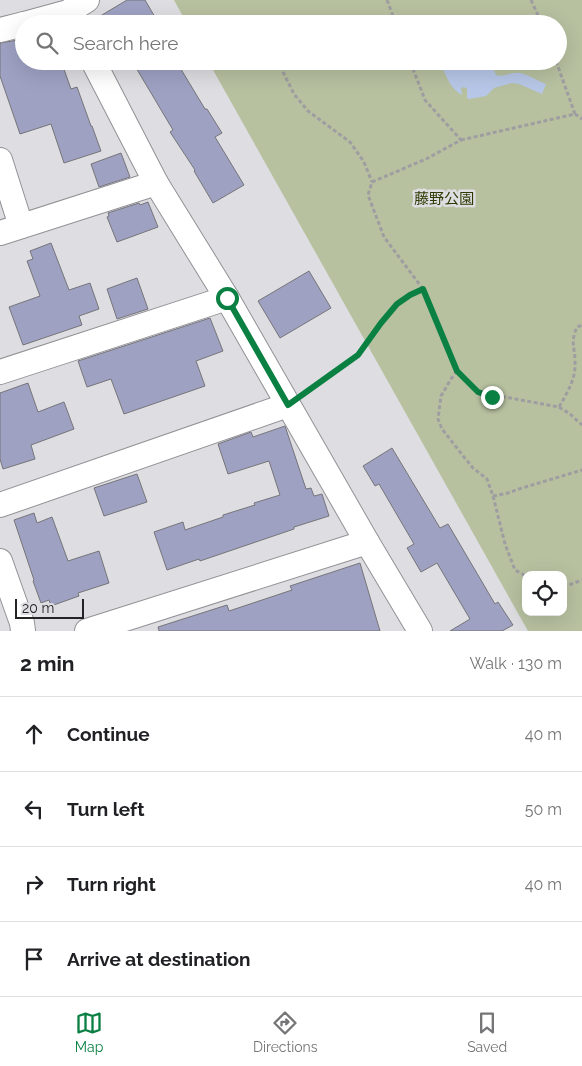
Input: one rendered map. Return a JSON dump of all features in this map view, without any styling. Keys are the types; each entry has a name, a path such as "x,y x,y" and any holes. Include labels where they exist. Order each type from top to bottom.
{"street":[{"path":"63,15 76,12"},
{"path":"0,30 15,26"},
{"path":"99,70 156,183 227,298 420,631"},
{"path":"0,160 10,229 156,183"},
{"path":"0,372 227,298"},
{"path":"0,505 288,405"},
{"path":"87,631 367,542"},
{"path":"0,561 23,631"}],"path":[{"path":"388,0 393,15"},
{"path":"531,0 538,15"},
{"path":"282,70 294,94 308,110 350,142 364,162 372,182 368,195 384,237 423,289 457,371 478,392 492,397 505,397 559,407 582,425"},
{"path":"413,70 425,100 461,140"},
{"path":"559,70 575,114 582,119"},
{"path":"372,182 426,159 461,140 575,114"},
{"path":"288,405 358,355 397,304 423,289"},
{"path":"559,407 570,389 574,375 575,362 572,337 577,327 582,325"},
{"path":"457,371 441,396 438,419 442,430 473,468 487,478 494,496 505,544 515,570 522,574"},
{"path":"494,496 582,470"},
{"path":"567,585 582,580"}],"green space":[{"name":"藤野公園","path":"174,0 582,0 582,631 528,631 213,70 567,70 567,15 182,15"}],"water":[{"path":"444,70 494,70 496,75 502,76 520,73 546,84 542,94 512,83 494,88 486,96 469,99 467,98 467,89 461,88 462,95 450,83"}],"building":[{"path":"127,0 145,0 154,15 102,15"},
{"path":"15,40 15,70 64,70 71,89 77,87 101,151 64,163 51,124 20,134 0,76 0,43"},
{"path":"137,70 181,70 222,133 215,137 244,185 213,203 195,170 170,132 173,130"},
{"path":"121,153 130,177 99,187 91,164"},
{"path":"148,202 158,227 117,242 107,217 109,216 108,213"},
{"path":"51,243 69,290 90,283 99,309 79,316 82,325 23,345 9,307 40,296 27,261 33,259 30,251"},
{"path":"309,271 331,308 280,338 258,301"},
{"path":"137,278 148,309 117,319 107,289"},
{"path":"210,318 223,351 196,361 205,386 124,414 111,379 87,387 78,361"},
{"path":"28,383 38,412 64,402 74,429 31,445 35,459 3,469 0,459 0,393"},
{"path":"285,426 306,489 311,488 314,496 322,494 329,516 200,561 199,559 167,570 154,532 183,522 185,530 280,495 269,461 228,474 218,444 251,432 253,437"},
{"path":"392,448 440,528 448,524 495,604 498,602 513,625 502,631 450,631 470,619 437,563 421,572 407,548 414,544 379,484 375,486 363,466"},
{"path":"137,474 147,502 104,516 94,488"},
{"path":"34,513 37,523 52,517 68,561 99,551 109,583 78,593 79,596 51,606 49,600 41,603 14,520"},
{"path":"360,563 380,631 159,631 158,627 227,605 229,611 292,590 290,586"}],"route":[{"path":"227,298 288,405 358,355 397,304 423,289 457,371 478,392 492,397"}]}
